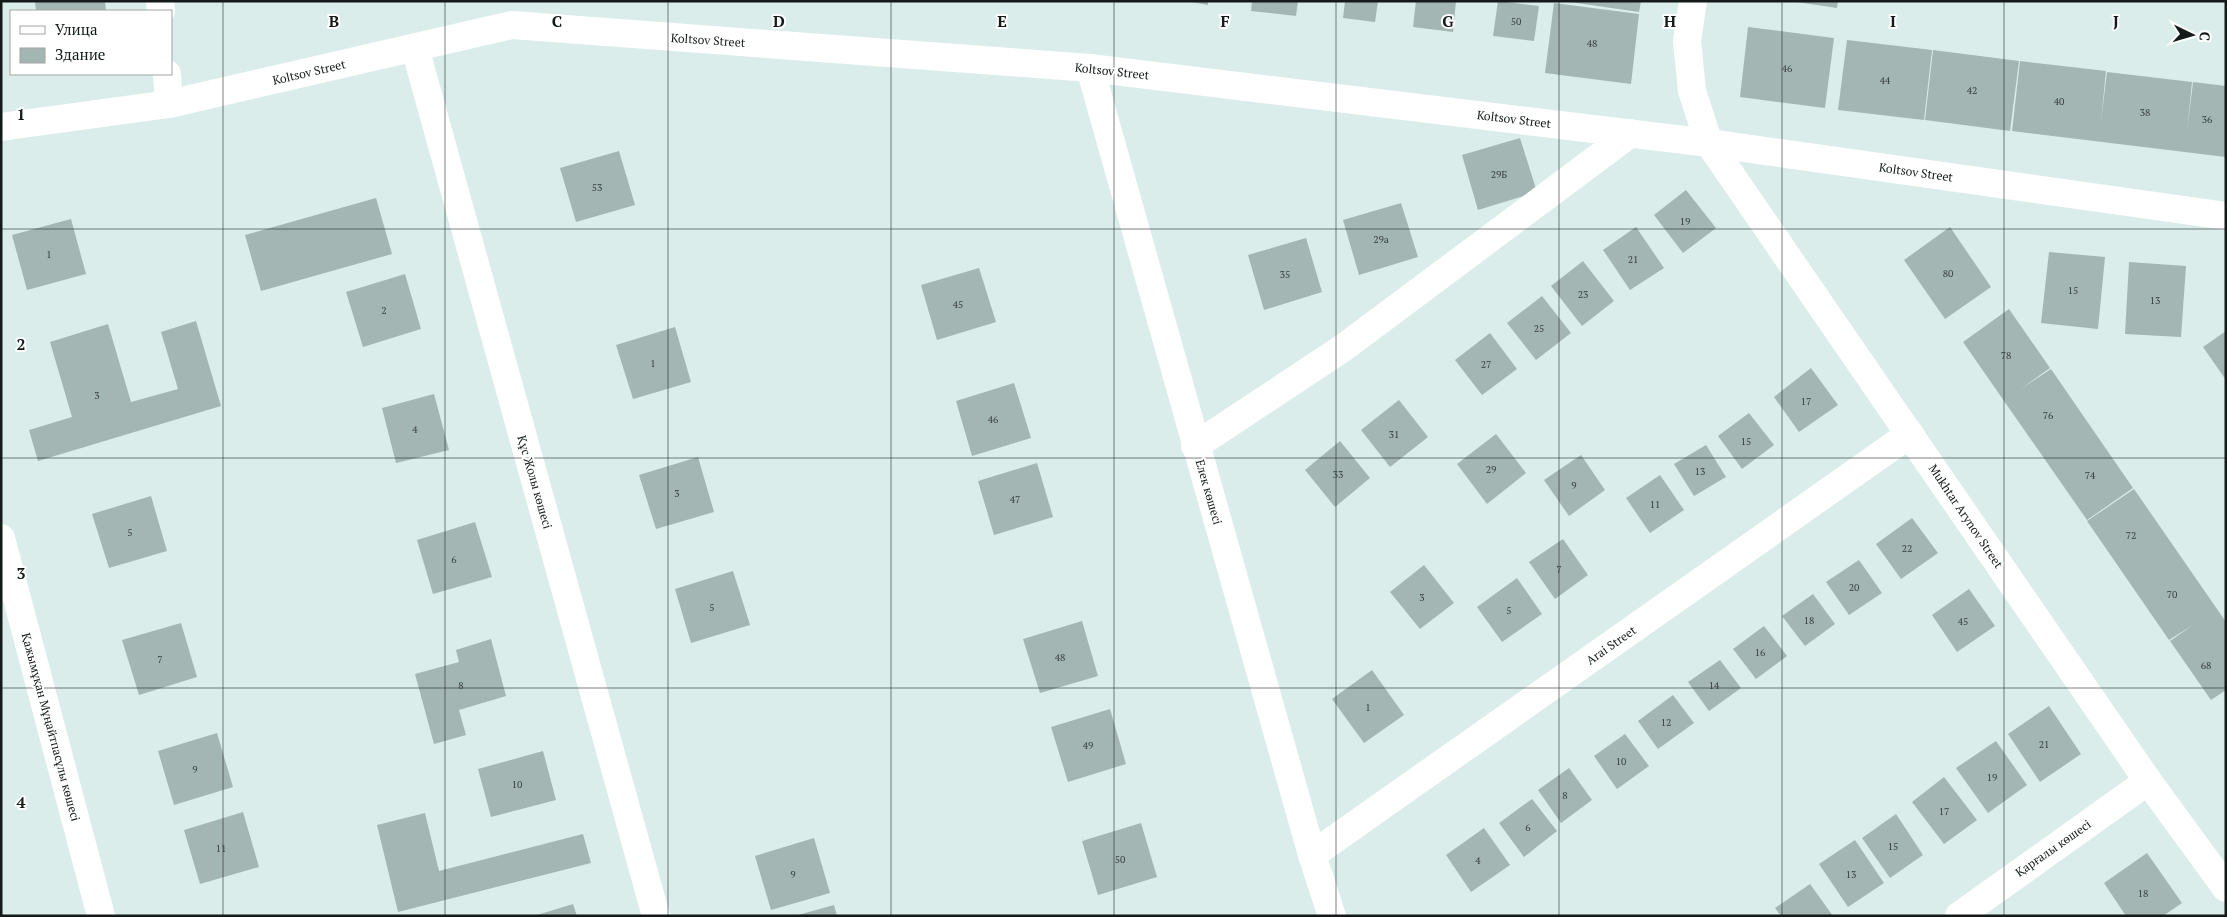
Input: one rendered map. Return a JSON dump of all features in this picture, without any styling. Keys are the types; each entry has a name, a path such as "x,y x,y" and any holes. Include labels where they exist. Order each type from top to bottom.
{"street":[{"name":"Mukhtar Arynov Street","path":"1693,1 1687,41 1692,91 1709,143 2148,781 2226,888"},
{"name":"Koltsov Street","path":"1,127 170,104 512,25 1090,68 1709,143 2226,216"},
{"name":"Құс Жолы көшесі","path":"415,48 656,916"},
{"name":"Елек көшесі","path":"1090,68 1195,446 1312,855 1332,916"},
{"path":"167,75 170,104"},
{"path":"1195,446 1342,348 1631,133"},
{"name":"Arai Street","path":"1312,855 1910,434"},
{"name":"Қажымұқан Мұңайтпасұлы көшесі","path":"1,538 101,916"},
{"name":"Қарғалы көшесі","path":"1959,916 2148,781"}],"building":[{"path":"35,1 105,1 106,10 36,10"},
{"path":"1186,1 1208,1 1208,5"},
{"path":"1252,1 1298,1 1296,16 1251,11"},
{"path":"1345,1 1378,1 1375,22 1343,18"},
{"path":"1416,1 1456,1 1453,32 1413,27"},
{"path":"1498,1 1539,6 1534,41 1493,36"},
{"path":"1563,1 1641,1 1639,12"},
{"path":"1790,1 1838,1 1837,8"},
{"path":"1554,3 1639,14 1631,84 1545,73"},
{"path":"1748,27 1834,38 1825,108 1740,97"},
{"path":"1847,40 1932,50 1924,120 1838,110"},
{"path":"1933,50 2019,61 2010,131 1925,120"},
{"path":"2020,61 2106,71 2101,121 2107,72 2192,82 2187,132 2193,82 2226,86 2226,157 2012,131"},
{"path":"1520,138 1537,192 1478,210 1462,155"},
{"path":"619,151 635,205 576,222 560,168"},
{"path":"1686,190 1716,228 1683,253 1654,215"},
{"path":"376,198 392,254 261,291 245,235"},
{"path":"1401,203 1418,257 1359,275 1343,220"},
{"path":"71,219 86,274 27,290 12,235"},
{"path":"1636,227 1664,268 1630,290 1603,250"},
{"path":"1950,227 1991,287 1945,319 1904,260"},
{"path":"1306,238 1322,292 1264,310 1248,255"},
{"path":"2049,252 2105,257 2098,329 2041,323"},
{"path":"1583,261 1614,301 1582,326 1551,286"},
{"path":"2129,262 2186,266 2181,337 2125,334"},
{"path":"979,268 996,322 937,340 921,285"},
{"path":"405,274 421,329 363,347 346,292"},
{"path":"1542,296 1571,333 1536,360 1507,323"},
{"path":"2009,309 2050,368 2022,388 2051,369 2133,488 2087,520 1963,342"},
{"path":"196,321 221,406 38,461 29,430 72,417 50,342 108,324 131,402 178,389 161,332"},
{"path":"675,327 691,382 633,399 616,345"},
{"path":"2226,331 2226,380 2203,347"},
{"path":"1490,333 1517,369 1482,395 1455,360"},
{"path":"1811,368 1838,405 1799,432 1774,397"},
{"path":"1014,383 1031,438 972,456 956,401"},
{"path":"434,394 449,450 396,463 382,408"},
{"path":"1399,400 1428,437 1390,467 1361,430"},
{"path":"1749,413 1774,445 1742,469 1718,436"},
{"path":"1496,434 1526,473 1487,504 1457,464"},
{"path":"1340,441 1370,478 1335,507 1305,470"},
{"path":"1706,445 1726,477 1694,496 1674,464"},
{"path":"1581,455 1605,490 1569,516 1544,480"},
{"path":"698,457 714,512 656,529 639,475"},
{"path":"1037,463 1053,517 994,535 978,481"},
{"path":"1660,475 1684,510 1650,533 1626,498"},
{"path":"2134,489 2226,622 2226,690 2211,700 2170,641 2193,625 2169,640 2087,521"},
{"path":"151,496 167,551 109,568 92,514"},
{"path":"1912,518 1938,553 1901,579 1876,544"},
{"path":"475,522 492,577 433,594 417,540"},
{"path":"1563,539 1588,575 1555,599 1529,562"},
{"path":"1859,560 1882,593 1849,615 1826,582"},
{"path":"1424,565 1454,603 1420,629 1390,592"},
{"path":"733,571 750,625 691,643 675,589"},
{"path":"1517,578 1542,614 1502,642 1477,607"},
{"path":"1969,589 1995,626 1957,652 1932,615"},
{"path":"1813,594 1835,624 1805,646 1782,616"},
{"path":"1082,621 1098,676 1040,693 1023,639"},
{"path":"181,623 197,677 139,695 122,640"},
{"path":"1764,626 1787,656 1756,679 1733,649"},
{"path":"491,639 506,696 459,710 466,735 434,744 415,674 459,662 456,650"},
{"path":"1720,660 1741,688 1709,711 1688,682"},
{"path":"1372,670 1404,715 1364,743 1332,699"},
{"path":"1673,695 1694,723 1658,749 1638,721"},
{"path":"2049,706 2081,754 2040,782 2008,734"},
{"path":"1110,709 1126,764 1068,782 1051,727"},
{"path":"217,733 233,787 174,805 158,751"},
{"path":"1625,734 1649,766 1617,789 1594,756"},
{"path":"1996,741 2027,785 1988,813 1956,768"},
{"path":"543,751 556,800 491,817 478,769"},
{"path":"1569,768 1592,800 1561,823 1538,790"},
{"path":"1944,777 1977,820 1944,844 1912,802"},
{"path":"1532,799 1557,831 1524,857 1499,823"},
{"path":"243,812 259,867 200,884 184,830"},
{"path":"425,813 439,871 583,834 591,863 398,912 377,825"},
{"path":"1896,814 1923,855 1890,878 1862,838"},
{"path":"1141,823 1157,877 1098,895 1082,841"},
{"path":"1484,828 1510,865 1471,892 1446,855"},
{"path":"814,838 830,893 771,910 755,856"},
{"path":"1855,840 1884,883 1848,907 1819,864"},
{"path":"2147,853 2182,903 2163,916 2126,916 2104,883"},
{"path":"1810,884 1833,916 1781,916 1775,908"},
{"path":"573,904 577,916 537,916 537,915"},
{"path":"834,905 837,916 798,915"}]}
